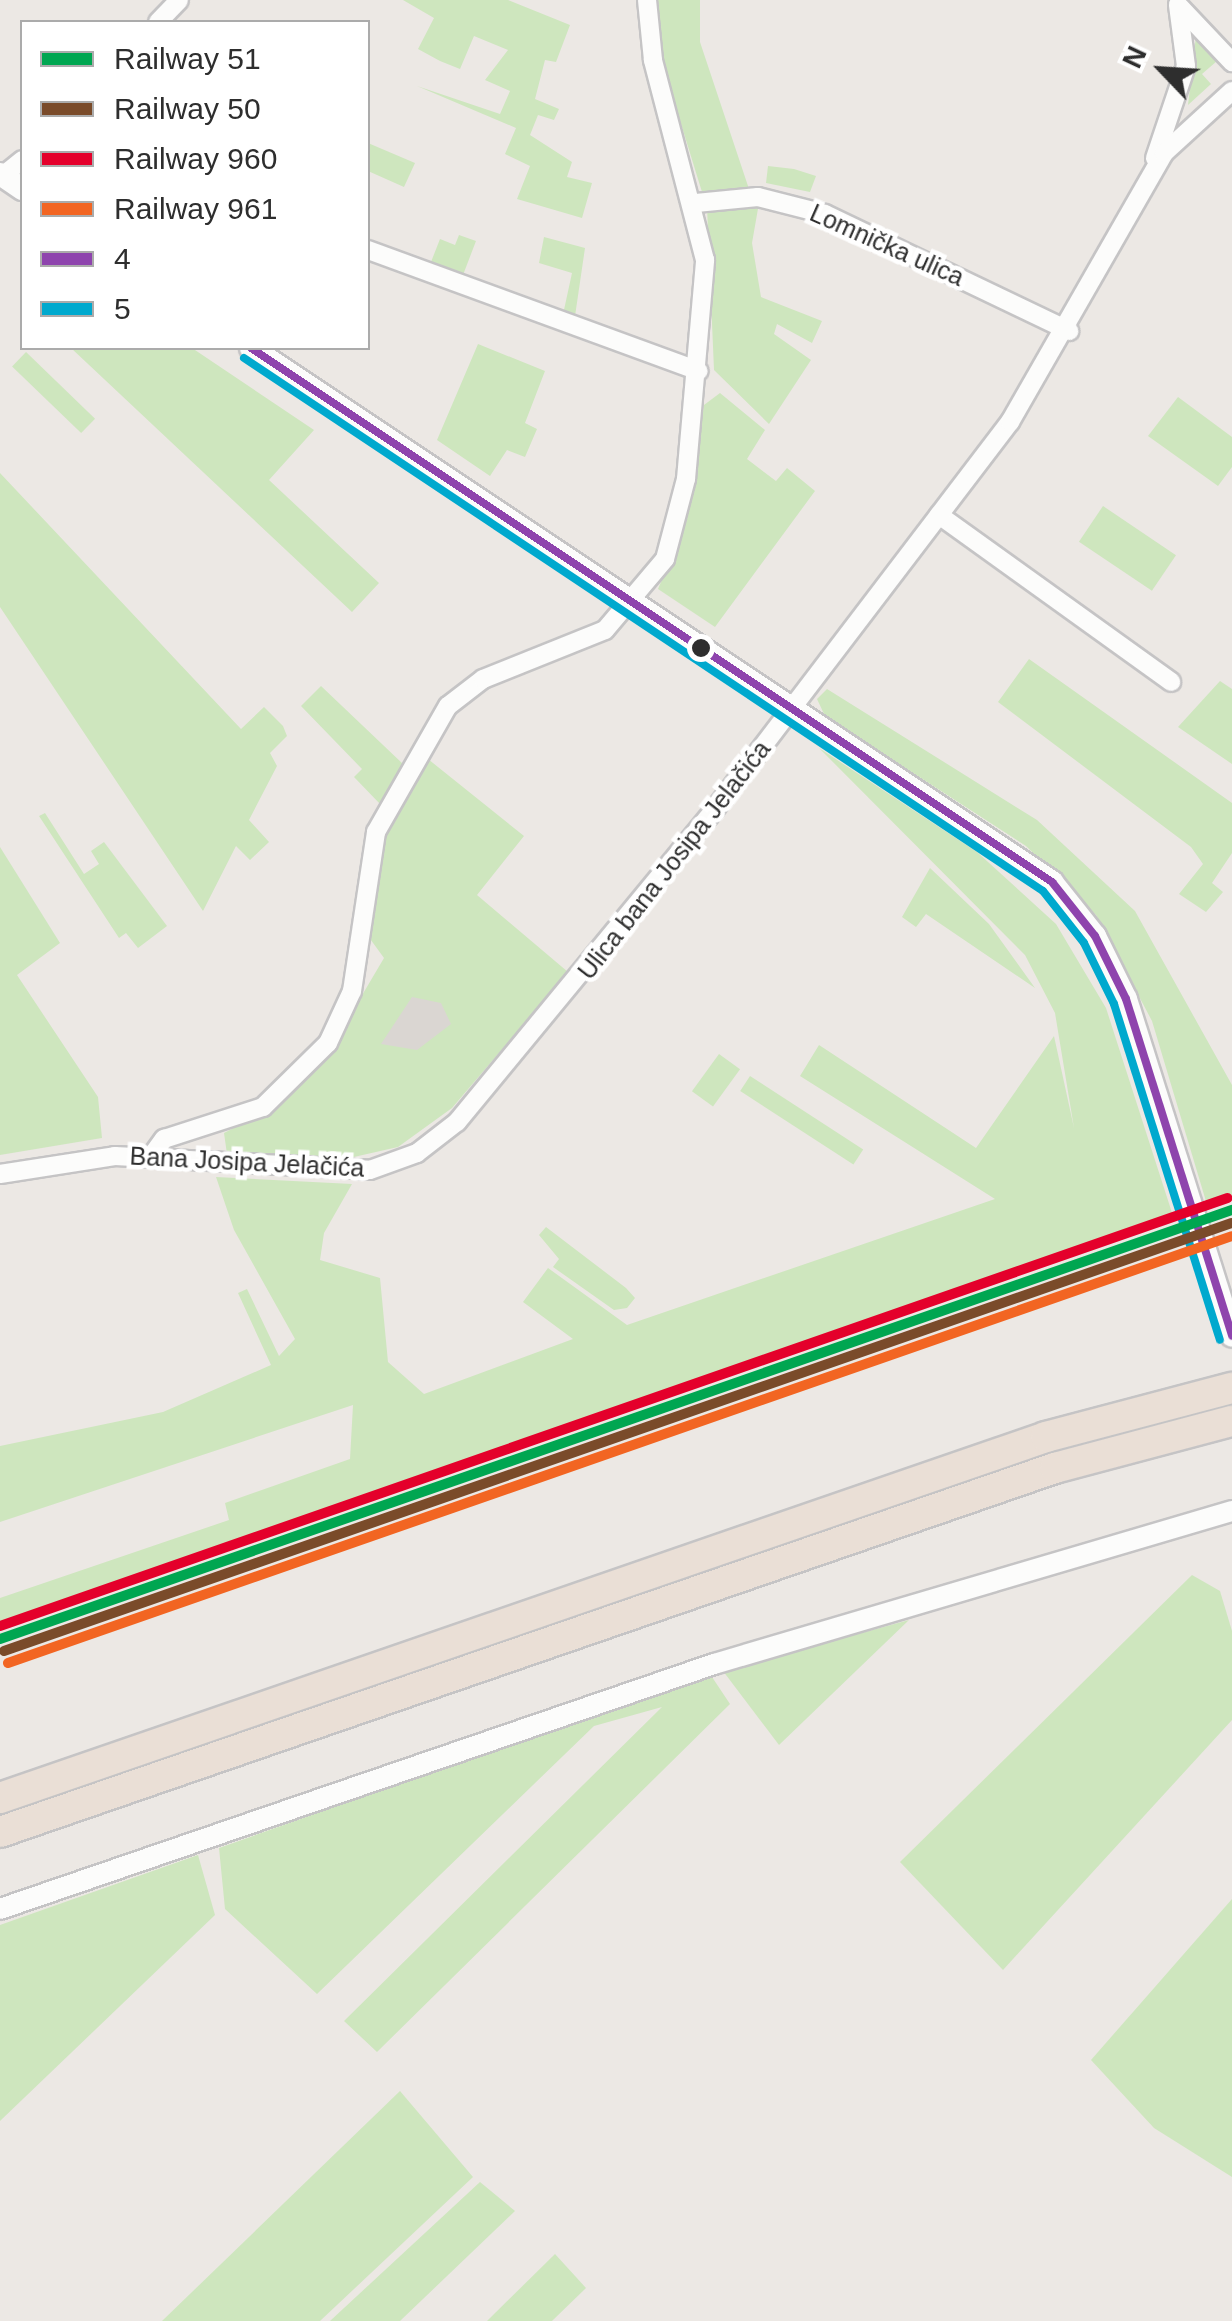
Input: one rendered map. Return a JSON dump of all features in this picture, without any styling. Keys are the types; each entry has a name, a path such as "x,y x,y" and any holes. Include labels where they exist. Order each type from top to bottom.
{"highway":[{"path":"0,1798 1028,1444 1232,1388"},
{"path":"0,1832 1000,1486 1232,1421"}],"main road":[{"path":"254,350 633,608 795,707 1052,882 1110,963 1160,1094 1232,1336"}],"street":[{"path":"160,20 179,0"},
{"path":"150,1158 164,1139 263,1107 328,1043 352,991 376,832 448,706 483,680 590,638 633,608 672,538 699,371 705,273 696,204 653,60 647,0"},
{"path":"1175,3 1232,62"},
{"path":"1151,174 1186,66 1175,3"},
{"name":"Ulica bana Josipa Jelačića","path":"476,1105 795,707 940,515 1070,331 1151,174 1177,136 1232,90"},
{"name":"Lomnička ulica","path":"696,204 758,198 813,210 1070,331"},
{"path":"370,251 699,371"},
{"path":"940,515 1171,682"},
{"name":"Bana Josipa Jelačića","path":"0,1174 84,1158 370,1170 417,1153 476,1105"},
{"path":"0,1909 714,1664 1232,1510"}],"green space":[{"path":"403,0 508,0 570,25 556,62 545,60 535,99 559,109 554,120 538,115 530,135 572,162 567,177 592,183 582,218 517,199 530,166 505,154 516,128 417,86 500,114 510,91 485,80 508,50 474,36 460,69 440,61 418,49 434,18"},
{"path":"655,0 700,0 700,42 750,192 702,192 661,59"},
{"path":"1196,36 1217,61 1202,74 1211,84 1188,105"},
{"path":"370,144 415,163 404,187 370,172"},
{"path":"768,166 816,176 810,192 766,183"},
{"path":"759,203 752,243 761,297 822,321 812,343 777,324 774,334 811,360 769,424 714,370 707,207"},
{"path":"459,235 476,241 463,275 431,262 440,239 455,245"},
{"path":"544,237 585,248 574,323 562,319 572,273 539,263"},
{"path":"478,344 545,371 525,423 537,429 525,457 507,450 490,476 437,440"},
{"path":"73,350 195,350 314,430 269,480 379,583 352,612"},
{"path":"26,352 95,419 81,433 12,366"},
{"path":"720,393 765,430 747,459 776,481 787,468 815,491 715,627 658,589 687,520 704,405"},
{"path":"1178,397 1232,437 1232,467 1218,486 1148,436"},
{"path":"0,473 241,729 264,707 283,726 287,736 270,753 277,766 249,820 269,842 250,860 236,846 203,911 0,607"},
{"path":"1103,506 1176,555 1152,591 1079,542"},
{"path":"1029,659 1232,803 1232,853 1212,883 1223,892 1206,912 1179,894 1203,864 1191,847 998,702"},
{"path":"1220,681 1232,689 1232,764 1178,727"},
{"path":"321,686 403,764 381,805 354,777 362,769 301,706"},
{"path":"827,689 1037,820 1135,911 1232,1085 1232,1199 1208,1208 1152,1021 1096,915 1026,846 825,716 817,699"},
{"path":"819,748 977,852 1056,924 1106,1008 1174,1219 0,1629 0,1598 229,1520 225,1503 350,1459 353,1405 0,1522 0,1446 163,1412 271,1365 238,1293 247,1289 279,1356 295,1339 234,1230 216,1177 352,1184 324,1233 320,1260 380,1278 388,1362 424,1394 573,1339 523,1302 548,1268 627,1325 995,1199 800,1076 819,1045 976,1148 1054,1036 1074,1128 1055,1013 1025,955"},
{"path":"423,755 524,836 477,895 568,972 452,1108 398,1147 345,1159 227,1154 224,1133 282,1103 322,1063 384,958 368,936 378,847"},
{"path":"45,813 84,874 99,864 91,851 104,842 167,926 138,948 126,933 119,938 39,816"},
{"path":"0,847 60,943 17,975 98,1097 102,1138 0,1155"},
{"path":"930,868 989,924 1035,988 926,914 916,927 902,917"},
{"path":"719,1054 740,1069 713,1106 692,1091"},
{"path":"750,1076 863,1150 853,1165 740,1091"},
{"path":"546,1227 626,1288 635,1298 627,1308 614,1310 553,1267 559,1259 539,1235"},
{"path":"1192,1575 1220,1591 1232,1631 1232,1720 1003,1970 900,1862"},
{"path":"909,1620 779,1745 723,1671"},
{"path":"710,1674 730,1704 377,2052 344,2021 662,1707 594,1726 317,1994 225,1909 219,1848"},
{"path":"198,1855 215,1915 0,2121 0,1925"},
{"path":"1232,1899 1232,2177 1154,2128 1091,2060"},
{"path":"400,2091 473,2177 320,2321 162,2321"},
{"path":"480,2182 515,2211 400,2321 330,2321"},
{"path":"555,2254 586,2288 552,2321 487,2321"}],"shaded area":[{"path":"412,997 441,1003 451,1024 417,1050 381,1044"}],"rail line":[{"name":"960","path":"0,1626 1228,1198"},
{"name":"51","path":"0,1639 1232,1210"},
{"name":"50","path":"4,1651 1232,1223"},
{"name":"961","path":"8,1663 1232,1236"}],"transit line":[{"name":"4","path":"254,350 1052,882 1095,936 1126,999 1232,1336"},
{"name":"5","path":"244,358 1043,891 1084,943 1114,1004 1220,1340"}]}
